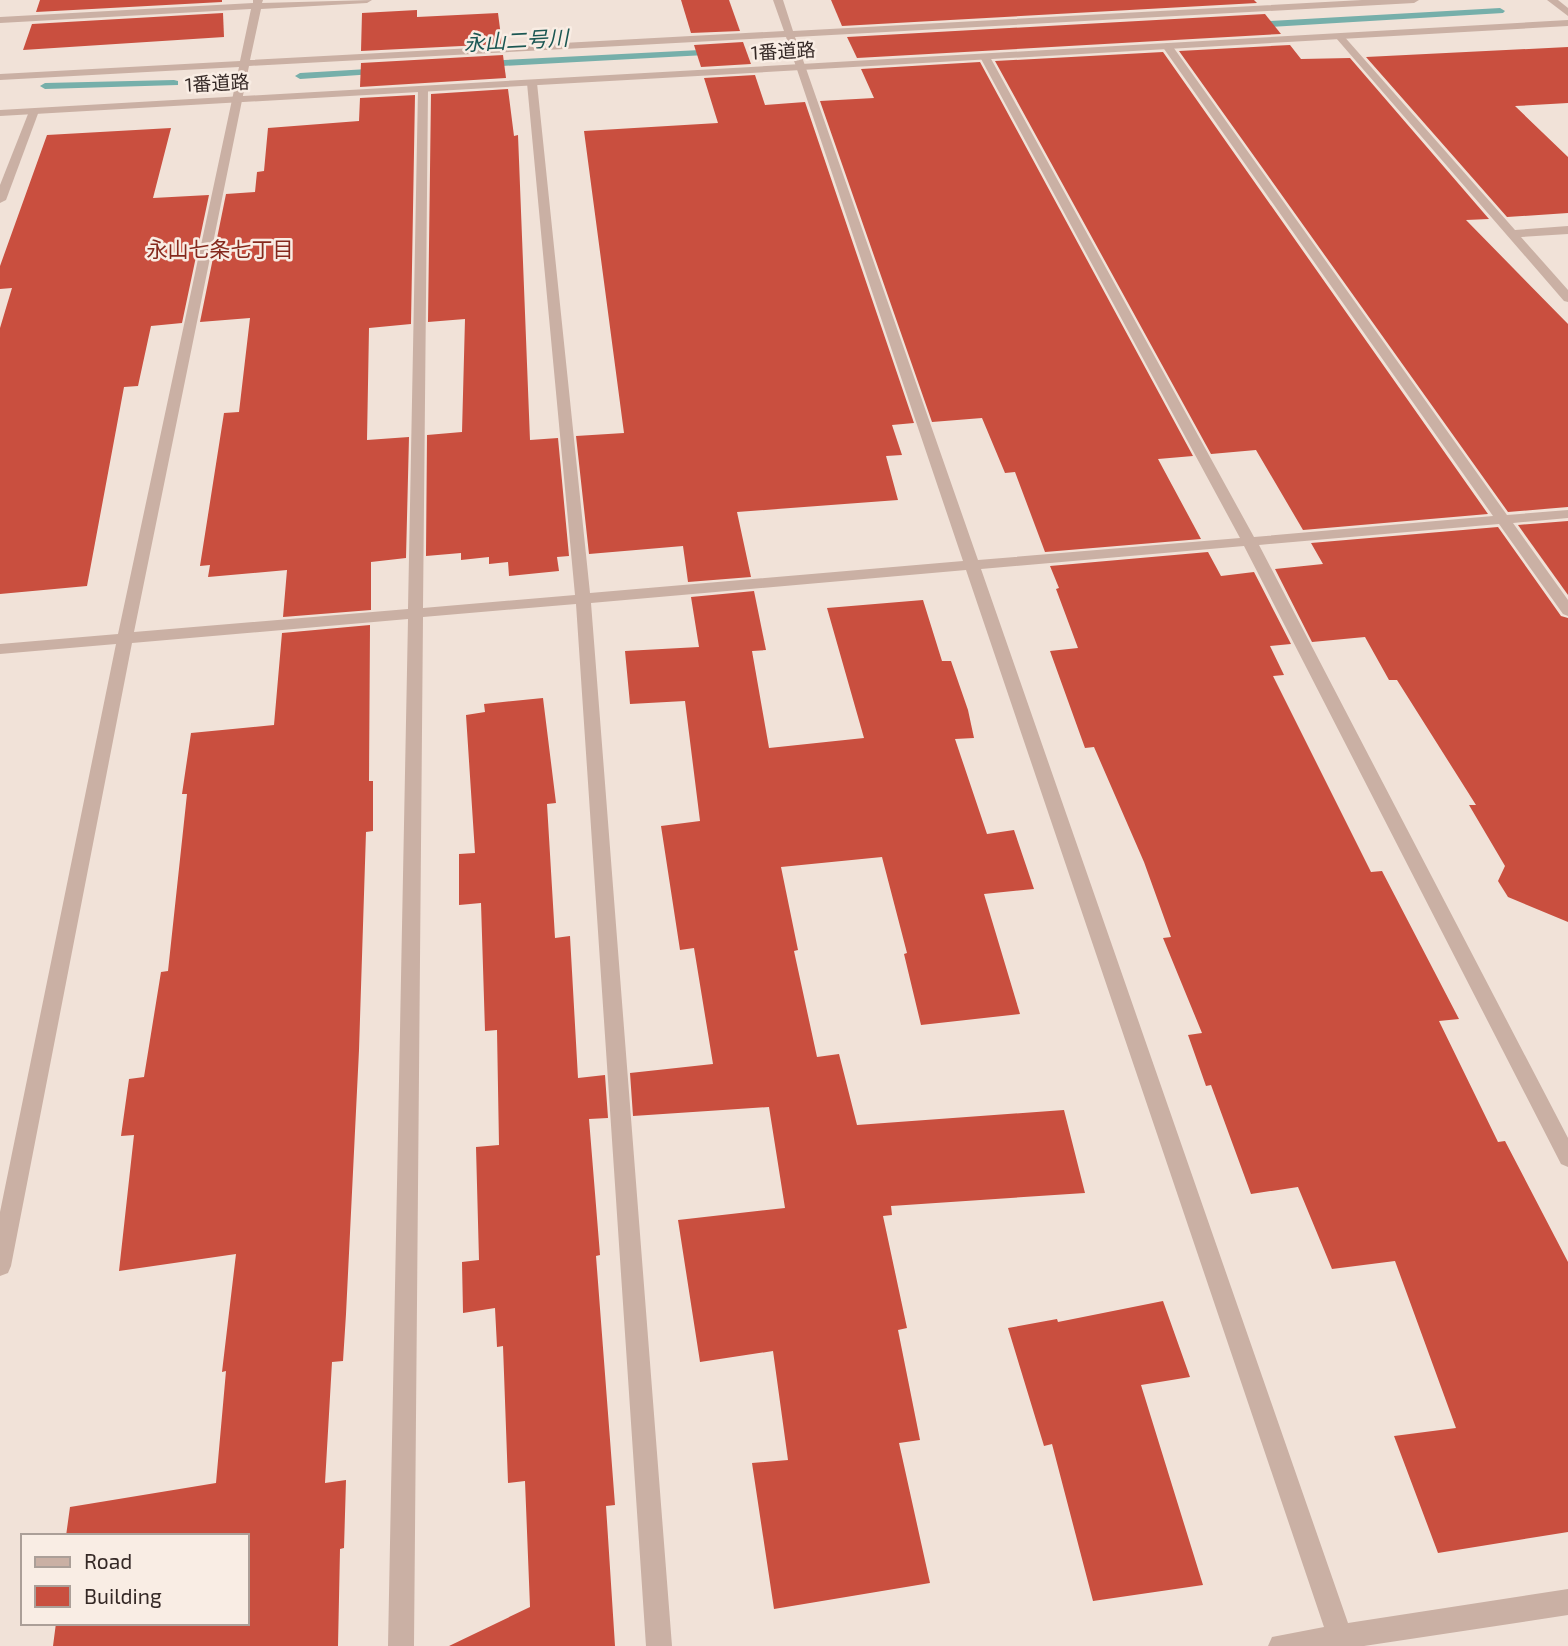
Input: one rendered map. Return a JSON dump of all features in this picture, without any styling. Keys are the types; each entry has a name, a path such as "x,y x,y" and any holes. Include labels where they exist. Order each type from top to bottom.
{"street":[{"path":"0,20 258,3 367,0"},
{"path":"778,0 1341,1642"},
{"path":"0,77 791,35 1285,4 1414,0"},
{"path":"1552,0 1568,13"},
{"path":"0,1266 125,637 258,3"},
{"name":"1番道路","path":"0,113 1568,23"},
{"path":"1339,36 1568,298"},
{"path":"1167,46 1568,611"},
{"path":"985,57 1249,541 1568,1157"},
{"path":"532,83 583,600 659,1646"},
{"path":"401,1646 423,89"},
{"path":"0,200 34,111"},
{"path":"1512,234 1568,230"},
{"path":"0,649 1568,514"},
{"path":"1281,1646 1341,1642 1568,1602"}],"building":[{"path":"40,0 222,0 222,2 36,12"},
{"path":"681,0 729,0 740,31 691,33"},
{"path":"831,0 1254,0 1257,3 842,26"},
{"path":"417,10 417,17 498,13 502,44 361,51 362,13"},
{"path":"223,13 224,37 23,50 32,24"},
{"path":"1265,14 1281,34 857,58 847,37"},
{"path":"743,42 751,64 701,67 694,45"},
{"path":"1290,45 1301,59 1350,58 1489,219 1466,220 1568,324 1568,507 1508,512 1179,51"},
{"path":"1568,47 1568,103 1515,106 1568,157 1568,213 1507,217 1366,57"},
{"path":"1163,52 1488,514 1303,530 1256,450 1211,454 995,61"},
{"path":"503,55 506,78 360,87 361,63"},
{"path":"980,62 1193,456 1158,459 1201,539 1045,552 1015,472 1005,473 982,418 932,422 820,101 874,98 861,69"},
{"path":"755,75 765,105 805,102 914,423 892,425 902,455 886,456 898,500 737,512 751,577 688,582 683,546 589,554 576,436 624,433 584,131 718,123 704,78"},
{"path":"508,89 514,136 518,135 530,440 558,438 569,556 557,557 559,571 509,576 508,562 489,564 489,557 461,560 461,553 426,556 427,435 462,432 465,319 428,322 431,94"},
{"path":"415,95 411,324 369,328 367,440 409,437 406,558 371,562 371,610 283,617 287,570 208,577 210,565 200,566 224,413 239,412 250,318 200,322 226,194 255,192 257,172 264,171 268,128 359,121 360,98"},
{"path":"171,128 153,198 209,195 182,323 151,326 138,386 124,387 87,586 0,594 0,328 12,288 0,289 0,266 47,135"},
{"path":"1568,521 1568,595 1518,525"},
{"path":"1498,527 1561,616 1568,618 1568,922 1508,897 1498,881 1505,866 1469,805 1476,805 1397,680 1389,680 1365,637 1312,642 1275,569 1323,564 1311,543"},
{"path":"1208,552 1221,576 1254,572 1291,644 1270,646 1284,675 1273,676 1371,872 1382,871 1459,1019 1439,1021 1498,1142 1505,1141 1568,1262 1568,1532 1438,1553 1394,1436 1456,1428 1395,1261 1332,1269 1298,1187 1251,1194 1211,1085 1206,1086 1188,1035 1202,1033 1163,938 1171,937 1144,862 1094,747 1085,748 1050,651 1078,648 1050,566"},
{"path":"754,591 766,650 752,651 769,748 864,738 827,608 923,600 942,661 951,661 968,710 974,738 955,739 987,834 1014,830 1034,889 984,894 1020,1014 921,1025 904,954 907,953 882,857 781,867 798,950 794,951 817,1057 839,1054 857,1125 1064,1110 1085,1193 891,1206 892,1215 883,1216 907,1328 898,1330 920,1440 899,1443 930,1583 774,1609 752,1463 788,1460 773,1351 700,1362 678,1220 785,1208 769,1107 633,1116 630,1073 713,1064 694,948 680,950 661,826 700,821 685,701 630,704 625,651 699,647 691,597"},
{"path":"370,625 369,781 373,781 373,831 366,832 359,1050 343,1361 332,1362 325,1483 346,1480 344,1548 340,1549 338,1646 53,1646 56,1625 248,1625 248,1534 66,1534 70,1507 216,1483 226,1371 222,1372 236,1254 119,1271 134,1135 121,1136 129,1079 144,1077 161,972 168,971 187,794 182,794 191,733 274,725 282,633"},
{"path":"543,698 556,803 547,804 555,938 570,936 578,1078 605,1075 608,1118 589,1119 600,1255 596,1256 615,1505 606,1506 615,1646 449,1646 530,1607 525,1481 508,1483 503,1346 497,1347 495,1308 463,1313 462,1262 479,1260 476,1147 499,1145 497,1030 485,1031 481,903 459,905 459,854 475,853 466,715 485,712 484,704"},
{"path":"1163,1301 1190,1377 1141,1385 1203,1585 1093,1601 1052,1444 1044,1446 1008,1328 1057,1319 1058,1322"}],"waterway":[{"name":"永山二号川","path":"1252,25 1500,11"},
{"name":"永山二号川","path":"483,64 720,52"},
{"name":"永山二号川","path":"300,76 385,71"},
{"name":"永山二号川","path":"45,86 174,83"}],"district":[{"name":"永山七条七丁目","path":"220,250"}]}
